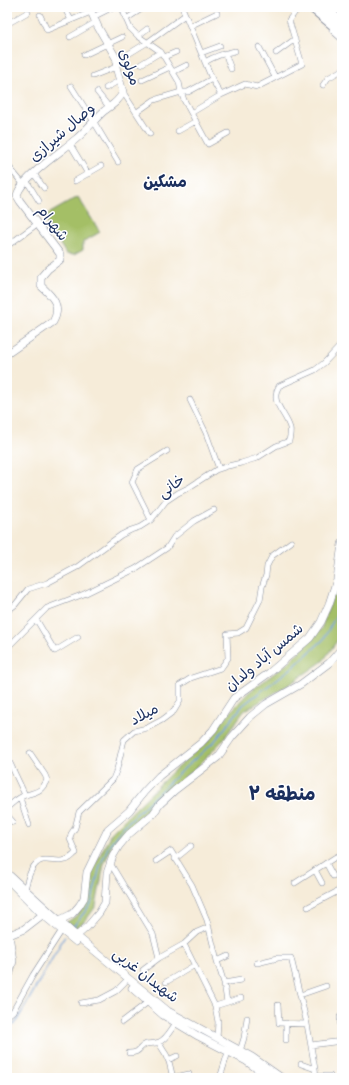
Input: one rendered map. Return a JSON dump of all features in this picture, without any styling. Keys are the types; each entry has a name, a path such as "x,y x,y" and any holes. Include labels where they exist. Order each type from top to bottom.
{"highway":[{"path":"312,7 342,32"},
{"path":"323,7 342,23"}],"main road":[{"path":"305,7 342,38"},
{"path":"330,7 342,17"},
{"name":"مولوی","path":"92,14 108,44 116,64 123,92"},
{"name":"وصال شیرازی","path":"17,192 25,182 121,98 123,92"},
{"name":"شهرام","path":"7,354 53,322 57,315 56,307 51,296 41,286 41,277 48,269 60,260 60,254 17,196 17,192"},
{"name":"شمس آباد ولدان","path":"60,920 72,914 84,898 87,872 108,829 129,812 144,792 159,776 201,743 213,730 234,698 269,673 310,638 321,622 329,604 337,579 342,544"},
{"path":"75,938 87,927 105,903 107,873 110,863 119,846 129,834 153,814 160,804 176,790 218,757 232,737 250,717 266,704 301,684 329,663 342,648"},
{"name":"شهیدان غربی","path":"7,873 25,889 62,930 75,938 168,1011 252,1057 282,1078"},
{"name":"شهیدان غربی","path":"7,879 46,913 60,920 75,938 163,1015 246,1062 270,1078"},
{"path":"9,935 24,929 46,913"}],"street":[{"path":"64,7 71,20"},
{"path":"40,15 47,30 71,20 112,7"},
{"path":"122,7 130,28 138,36 161,52 179,82 181,92 208,144 228,133"},
{"path":"126,19 145,7"},
{"path":"191,112 221,95 245,84 256,87 302,64 289,20 300,7"},
{"path":"184,8 185,15 212,79 221,95"},
{"path":"7,24 28,12"},
{"path":"190,26 217,13"},
{"path":"70,37 92,14"},
{"path":"93,76 116,64 185,15"},
{"path":"138,36 147,29"},
{"path":"84,55 122,36"},
{"path":"276,53 295,39"},
{"path":"201,53 220,46"},
{"path":"258,47 275,77"},
{"path":"205,62 216,56 235,51"},
{"path":"141,64 161,52"},
{"path":"164,57 176,52"},
{"path":"225,53 231,69"},
{"path":"142,80 187,65"},
{"path":"323,85 328,78 342,70"},
{"path":"137,112 154,100 181,92 188,92 212,79"},
{"path":"106,88 120,80"},
{"path":"71,86 118,162"},
{"path":"97,92 109,107"},
{"name":"مولوی","path":"123,92 150,134"},
{"path":"178,131 196,121"},
{"path":"70,144 88,174"},
{"path":"75,182 101,166"},
{"path":"9,167 25,182 39,201"},
{"path":"34,174 44,188"},
{"path":"7,246 37,224"},
{"name":"خانی","path":"7,611 15,605 28,589 47,584 77,567 121,535 140,527 151,520 166,501 178,493 219,469 256,458 289,440 290,429 276,401 276,391 279,386 315,370 324,363 342,344"},
{"path":"190,400 206,433 219,469"},
{"path":"151,520 132,482 138,469 167,451"},
{"path":"7,648 47,608 84,594 135,569 167,548 174,537 194,521 214,510"},
{"name":"میلاد","path":"25,889 34,865 40,861 48,859 60,862 68,860 76,852 70,839 70,834 75,828 79,812 113,779 124,740 134,731 147,728 162,720 174,711 180,701 180,684 191,678 221,668 228,658 227,634 238,633 246,628 260,600 267,566 272,556 291,542"},
{"path":"36,619 55,651 78,637"},
{"path":"7,808 10,803 35,793 43,788 47,780 30,753"},
{"path":"10,763 23,797 29,825"},
{"path":"7,815 13,822"},
{"path":"175,859 191,846"},
{"path":"156,861 171,851 192,885 207,920 224,983 227,1002"},
{"path":"295,883 342,854"},
{"path":"110,863 153,934 159,958"},
{"path":"326,863 333,876"},
{"path":"315,870 322,884"},
{"path":"308,907 342,889"},
{"path":"143,970 159,958 184,944 197,932 209,927"},
{"path":"7,1016 13,1011 62,930"},
{"path":"7,984 14,961 9,935"},
{"path":"184,944 215,1006 218,1022 217,1038"},
{"path":"217,961 228,956"},
{"path":"257,963 278,958 291,958 307,1024 316,1077 330,1076"},
{"path":"166,982 195,965"},
{"path":"224,983 241,980"},
{"path":"81,1003 99,1000 116,991 125,982"},
{"path":"300,995 326,986"},
{"path":"215,1006 241,998"},
{"path":"122,1022 148,1002"},
{"path":"278,1005 279,1023 307,1024"},
{"path":"340,1017 342,1050"},
{"path":"240,1051 244,1038 247,1018"},
{"path":"129,1053 139,1051 145,1044 159,1042 166,1037 176,1023"},
{"path":"286,1023 286,1040"},
{"path":"311,1045 342,1041"},
{"path":"159,1042 168,1060 172,1078 189,1074"},
{"path":"220,1078 228,1052"},
{"path":"168,1060 177,1056"},
{"path":"301,1064 315,1069"}],"green space":[{"path":"78,197 100,232 83,242 83,250 74,255 66,254 43,217"},
{"path":"342,566 342,629 339,638 323,661 290,684 244,711 223,740 198,766 155,802 113,843 104,864 96,906 86,920 76,928 66,923 76,916 87,903 91,873 111,833 172,772 211,738 223,720 248,693 288,663 321,629 341,574"}],"waterway":[{"path":"72,928 91,904 100,866 109,845 123,827 180,772 214,742 243,705 293,667 323,640 338,612 342,596"},
{"path":"7,1027 15,1024 65,936"}],"district":[{"name":"مشکین","path":"165,181"},
{"name":"منطقه ۲","path":"282,793"}]}
